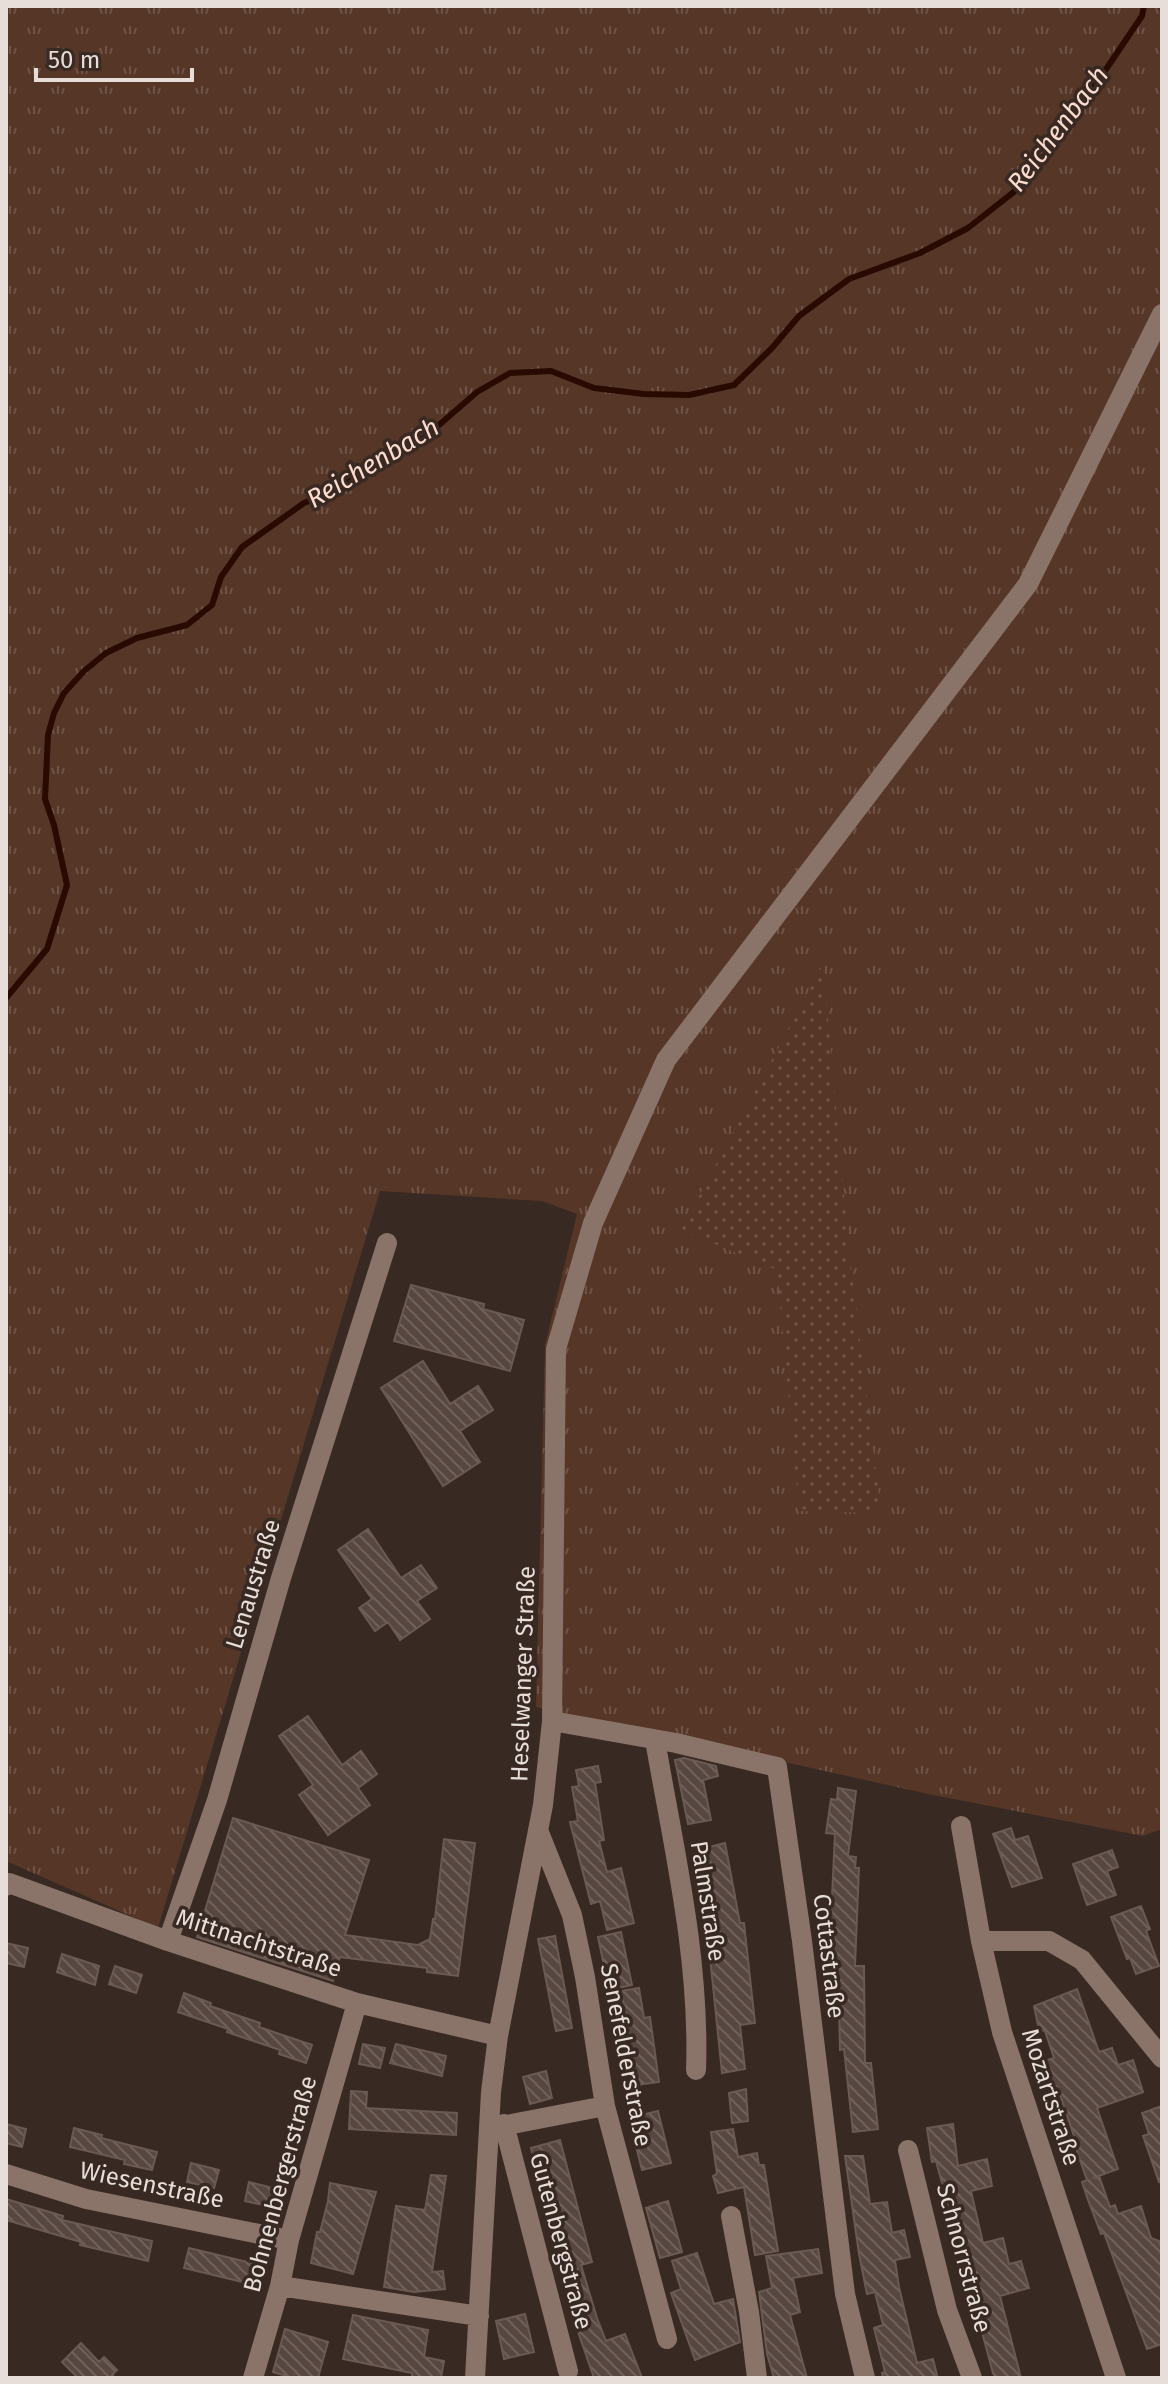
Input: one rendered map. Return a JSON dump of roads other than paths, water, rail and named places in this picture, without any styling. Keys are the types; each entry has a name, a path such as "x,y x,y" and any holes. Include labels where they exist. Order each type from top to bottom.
{"street":[{"name":"Heselwanger Straße","path":"475,2378 497,2126 498,2036 538,1830 552,1721 556,1349 593,1223 666,1060 1028,584 1162,314"},
{"name":"Lenaustraße","path":"168,1941 217,1800 281,1578 365,1321 387,1243"},
{"name":"Cottastraße","path":"552,1721 777,1767 802,1941 845,2294 865,2378"},
{"name":"Palmstraße","path":"655,1740 691,1944 697,2019 696,2070"},
{"name":"Mozartstraße","path":"961,1826 981,1941 1002,2032 1116,2378"},
{"name":"Senefelderstraße","path":"538,1830 572,1915 605,2106 667,2339"},
{"name":"Mittnachtstraße","path":"8,1884 357,2003 498,2036"},
{"path":"981,1941 1049,1941 1082,1960 1162,2058"},
{"name":"Bohnenbergerstraße","path":"253,2378 357,2003"},
{"path":"497,2126 605,2106"},
{"name":"Gutenbergstraße","path":"497,2126 568,2371"},
{"name":"Schnorrstraße","path":"908,2150 947,2310 972,2378"},
{"name":"Wiesenstraße","path":"6,2174 86,2199 289,2240"},
{"path":"731,2216 749,2312 757,2378"},
{"path":"280,2286 479,2316"}],"waterway":[{"name":"Reichenbach","path":"6,998 47,949 67,885 45,799 48,735 64,693 84,671 106,653 137,638 187,625 212,605 221,577 242,547 304,503 343,486 378,460 424,438 477,392 510,373 551,371 594,388 644,394 689,395 734,385 799,316 849,279 920,253 968,228 1020,187 1073,118 1142,16 1144,6"}]}
